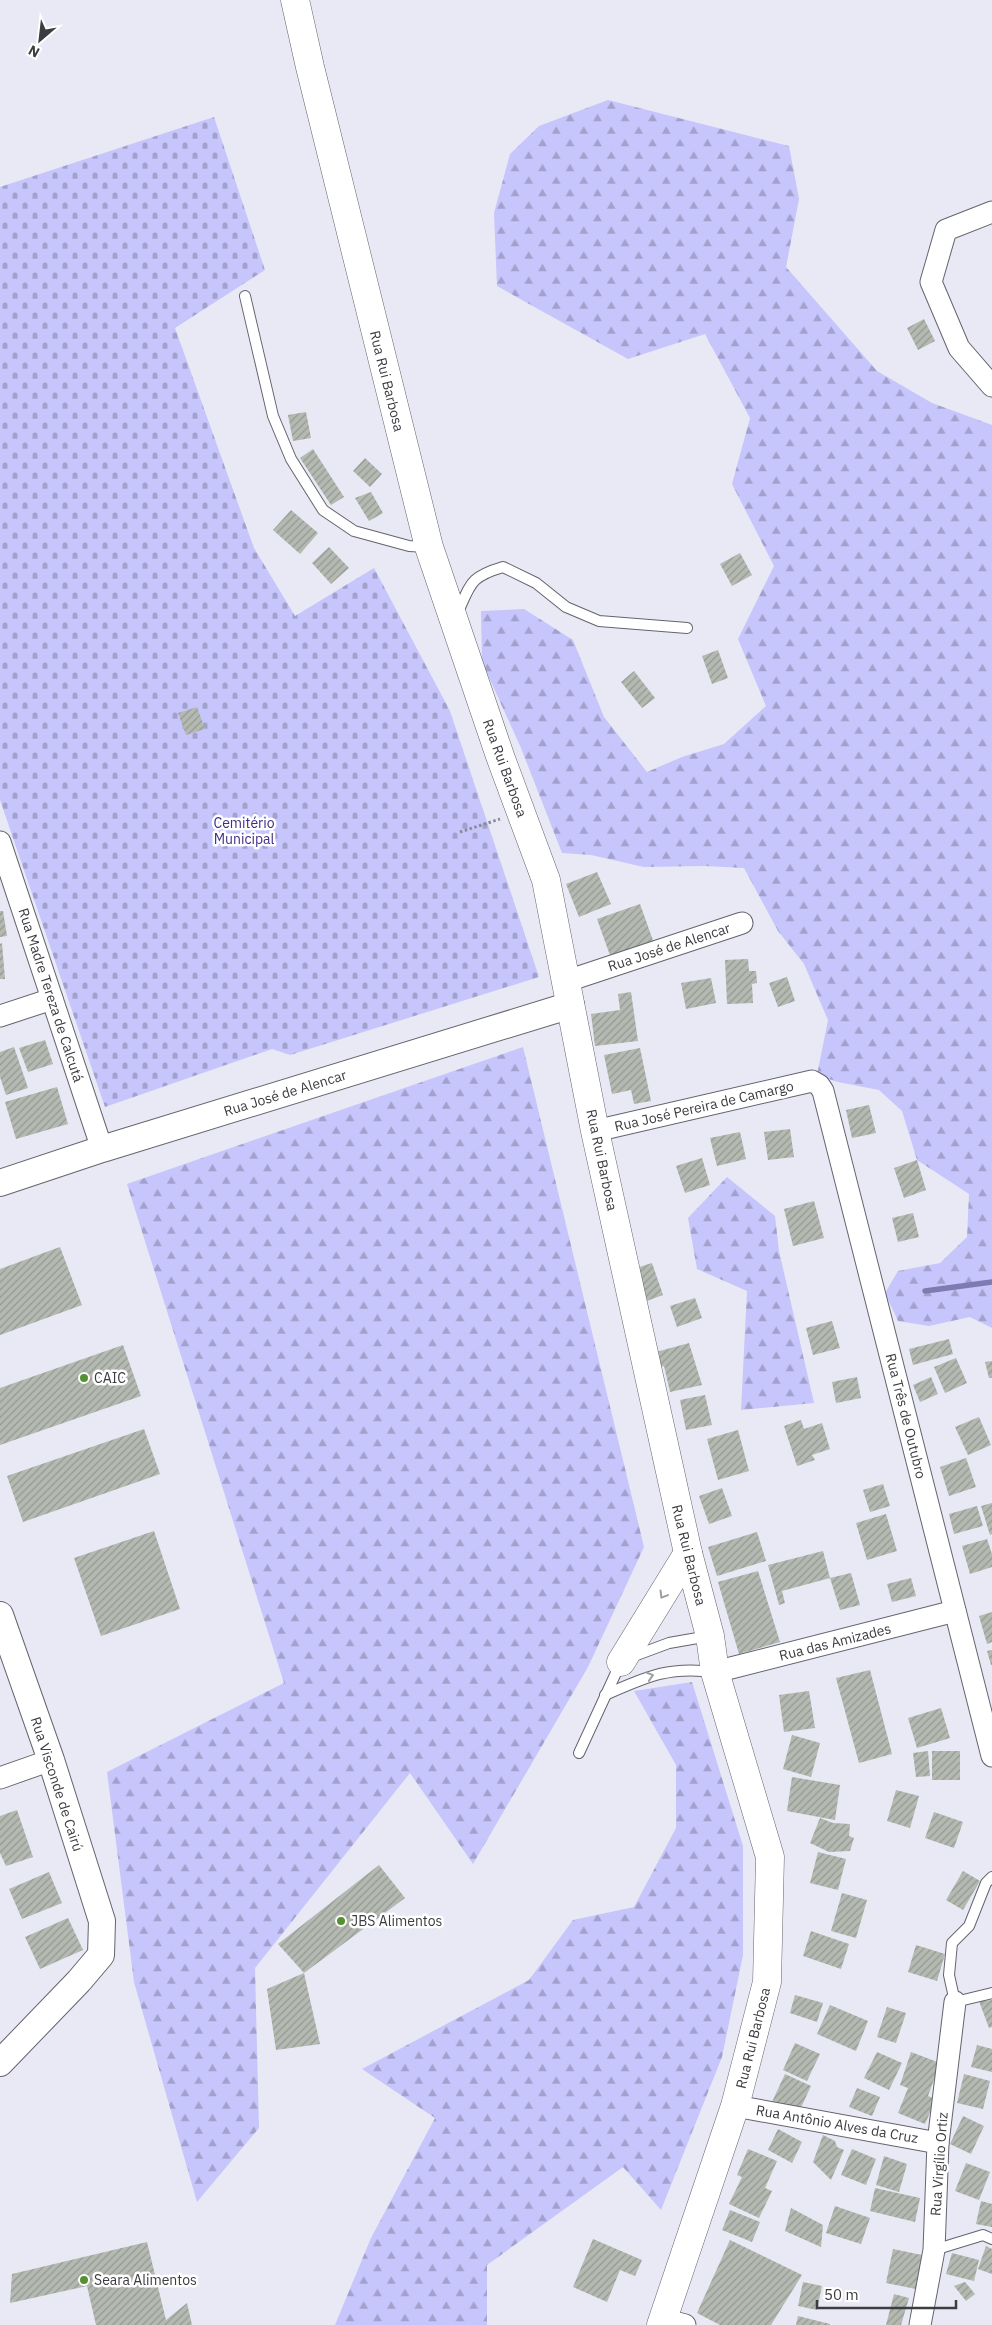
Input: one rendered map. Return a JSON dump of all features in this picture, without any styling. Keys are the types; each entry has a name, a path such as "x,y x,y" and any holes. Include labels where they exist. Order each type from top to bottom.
{"main road":[{"name":"Rua Rui Barbosa","path":"295,0 316,96 429,547 546,880 595,1131 688,1554 710,1636 716,1672 770,1857 767,1982 735,2106 670,2323"},
{"path":"621,1662 688,1554"}],"street":[{"path":"992,212 946,230 931,282 959,348 992,386"},
{"name":"Rua Madre Tereza de Calcutá","path":"0,842 102,1149"},
{"name":"Rua José de Alencar","path":"0,1183 569,993 742,923"},
{"path":"0,1016 52,999"},
{"name":"Rua José Pereira de Camargo","path":"595,1131 812,1081"},
{"name":"Rua Três de Outubro","path":"812,1081 823,1090 992,1756"},
{"name":"Rua das Amizades","path":"716,1672 955,1611"},
{"name":"Rua Visconde de Cairú","path":"0,1615 51,1760 102,1921 101,1955 79,1981 0,2063"},
{"path":"0,1778 51,1760"},
{"name":"Rua Virgílio Ortiz","path":"920,2325 934,2250 938,2143 955,2002"},
{"name":"Rua Antônio Alves da Cruz","path":"735,2106 938,2143"}],"lane":[{"path":"245,296 273,416 291,459 323,510 354,531 409,546 429,547"},
{"path":"454,620 472,582 482,573 502,568 536,583 566,607 599,621 687,628"},
{"path":"578,1753 621,1662 642,1651 669,1643 710,1636"},
{"path":"605,1695 649,1676 689,1669 716,1672"},
{"path":"992,1877 986,1884 969,1926 952,1943 949,1975 955,2002 992,1992"},
{"path":"934,2250 989,2235"}],"path":[{"path":"460,832 521,812"}],"green space":[{"path":"608,100 789,146 799,199 786,267 877,371 932,403 992,425 992,1328 970,1317 929,1326 898,1321 885,1293 898,1271 940,1263 967,1237 969,1194 917,1160 902,1111 879,1090 838,1082 817,1075 828,1020 804,964 778,931 744,868 705,866 644,867 591,855 562,853 521,748 482,662 481,611 524,609 573,640 604,717 647,772 682,757 724,744 766,706 738,639 774,566 732,484 750,418 705,334 628,359 497,286 494,213 510,154 539,126"},
{"name":"Cemitério Municipal","path":"214,117 265,270 175,328 254,548 295,616 374,568 450,711 539,977 290,1055 272,1049 105,1107 0,800 0,187"},
{"path":"523,1047 644,1547 588,1667 473,1864 410,1773 255,1968 259,2128 197,2202 134,1982 107,1772 284,1683 127,1184"},
{"path":"727,1177 775,1216 779,1251 814,1403 741,1410 747,1291 697,1269 688,1218"},
{"path":"692,1682 743,1846 743,1955 722,2057 661,2210 623,2167 487,2265 487,2325 335,2325 371,2238 435,2118 362,2069 529,1980 573,1920 634,1907 676,1828 676,1765 634,1691"}],"building":[{"path":"924,319 935,341 918,350 907,328"},
{"path":"306,412 311,438 293,441 288,415"},
{"path":"313,449 344,497 331,505 300,458"},
{"path":"365,458 382,474 370,487 353,471"},
{"path":"371,492 383,513 369,521 355,498"},
{"path":"291,510 318,533 300,554 273,530"},
{"path":"329,547 349,568 331,584 312,563"},
{"path":"740,553 752,575 732,586 720,564"},
{"path":"718,650 728,678 712,684 702,656"},
{"path":"634,671 655,698 642,708 621,682"},
{"path":"197,707 205,729 186,735 178,713"},
{"path":"597,872 611,904 579,917 566,884"},
{"path":"640,904 655,946 612,961 597,919"},
{"path":"0,911 3,911 7,936 0,937"},
{"path":"2,943 5,979 0,979 0,944"},
{"path":"748,959 749,971 756,971 757,983 752,984 753,1003 727,1004 725,960"},
{"path":"787,977 795,1001 778,1007 769,983"},
{"path":"711,978 716,1003 686,1009 681,983"},
{"path":"631,992 638,1041 595,1046 591,1014 620,1010 618,994"},
{"path":"45,1040 53,1064 28,1072 19,1048"},
{"path":"14,1047 28,1088 6,1095 0,1077 0,1052"},
{"path":"640,1048 651,1101 634,1104 631,1090 612,1094 604,1055"},
{"path":"57,1087 68,1124 16,1139 5,1102"},
{"path":"869,1105 876,1133 852,1138 846,1110"},
{"path":"790,1129 794,1157 768,1160 764,1132"},
{"path":"740,1132 746,1159 717,1166 710,1138"},
{"path":"702,1158 710,1185 685,1193 676,1166"},
{"path":"917,1160 926,1190 904,1198 894,1168"},
{"path":"814,1201 824,1238 793,1246 784,1209"},
{"path":"913,1213 919,1237 898,1242 892,1218"},
{"path":"60,1247 82,1305 0,1335 0,1269"},
{"path":"652,1263 663,1295 644,1302 633,1269"},
{"path":"695,1298 702,1318 677,1327 670,1306"},
{"path":"832,1321 840,1348 813,1355 806,1328"},
{"path":"949,1339 953,1354 913,1365 909,1349"},
{"path":"689,1343 702,1385 670,1392 664,1366 660,1367 656,1352"},
{"path":"123,1345 141,1396 0,1445 0,1388"},
{"path":"956,1358 967,1383 945,1393 934,1367"},
{"path":"992,1361 992,1378 989,1378 985,1362"},
{"path":"857,1377 861,1398 836,1403 832,1382"},
{"path":"931,1377 938,1394 920,1402 913,1385"},
{"path":"705,1395 712,1425 686,1430 680,1400"},
{"path":"979,1417 991,1445 968,1455 955,1427"},
{"path":"801,1420 804,1429 822,1423 830,1449 812,1455 815,1460 797,1466 784,1426"},
{"path":"144,1429 160,1474 23,1522 7,1476"},
{"path":"738,1430 749,1471 718,1480 707,1439"},
{"path":"966,1458 976,1487 949,1496 940,1467"},
{"path":"883,1484 890,1506 870,1512 863,1490"},
{"path":"722,1488 732,1516 709,1524 699,1496"},
{"path":"992,1503 992,1534 990,1535 981,1506"},
{"path":"977,1506 983,1526 954,1534 949,1514"},
{"path":"886,1514 897,1551 867,1560 856,1523"},
{"path":"154,1531 180,1609 101,1636 74,1558"},
{"path":"757,1532 766,1561 717,1576 708,1547"},
{"path":"987,1539 992,1554 992,1567 970,1574 962,1546"},
{"path":"823,1551 830,1578 782,1591 785,1603 779,1605 768,1565"},
{"path":"758,1571 780,1642 739,1654 718,1582"},
{"path":"851,1573 860,1605 840,1610 830,1578"},
{"path":"911,1578 916,1596 892,1602 887,1584"},
{"path":"992,1612 992,1642 987,1644 979,1616"},
{"path":"992,1650 992,1665 991,1665 987,1651"},
{"path":"870,1670 892,1754 859,1763 836,1678"},
{"path":"809,1691 815,1728 784,1732 779,1695"},
{"path":"941,1708 950,1738 917,1748 908,1718"},
{"path":"792,1735 820,1743 811,1777 783,1769"},
{"path":"928,1751 930,1776 916,1777 913,1753"},
{"path":"932,1751 960,1751 960,1780 932,1780"},
{"path":"792,1777 840,1785 835,1820 787,1811"},
{"path":"896,1790 919,1796 910,1828 887,1821"},
{"path":"17,1810 33,1857 6,1866 0,1853 0,1816"},
{"path":"934,1812 963,1822 954,1848 925,1838"},
{"path":"820,1818 833,1823 850,1824 849,1836 854,1838 850,1851 829,1852 810,1843"},
{"path":"818,1852 846,1859 838,1890 810,1883"},
{"name":"JBS Alimentos","path":"379,1865 405,1898 304,1973 278,1944"},
{"path":"963,1871 980,1881 963,1910 946,1900"},
{"path":"49,1872 62,1903 22,1919 9,1889"},
{"path":"842,1893 867,1900 856,1938 831,1931"},
{"path":"68,1918 83,1950 40,1969 25,1937"},
{"path":"811,1931 849,1944 841,1969 803,1956"},
{"path":"916,1945 945,1954 937,1981 908,1972"},
{"path":"304,1973 320,2044 276,2050 267,1989"},
{"path":"795,1995 823,2003 817,2022 790,2013"},
{"path":"992,2000 992,2027 989,2028 979,2001"},
{"path":"830,2005 868,2021 856,2051 817,2034"},
{"path":"887,2007 906,2013 896,2043 877,2037"},
{"path":"795,2043 820,2054 807,2081 783,2070"},
{"path":"977,2045 992,2049 992,2072 971,2067"},
{"path":"877,2052 902,2063 889,2090 864,2078"},
{"path":"911,2052 940,2063 928,2096 936,2099 925,2124 898,2113 908,2088 900,2085"},
{"path":"785,2074 811,2086 798,2114 772,2102"},
{"path":"964,2074 990,2081 983,2109 957,2103"},
{"path":"857,2088 880,2097 872,2116 849,2107"},
{"path":"963,2116 984,2126 971,2154 950,2144"},
{"path":"778,2129 802,2142 792,2163 768,2150"},
{"path":"823,2135 835,2141 837,2147 844,2150 831,2180 813,2162"},
{"path":"748,2149 777,2161 765,2188 772,2191 759,2218 729,2204 742,2177 737,2175"},
{"path":"852,2149 876,2159 866,2185 841,2175"},
{"path":"884,2156 907,2164 899,2192 876,2185"},
{"path":"966,2163 990,2172 979,2200 955,2191"},
{"path":"875,2188 920,2198 915,2222 870,2211"},
{"path":"981,2201 992,2204 992,2227 976,2224"},
{"path":"835,2206 870,2218 861,2244 826,2233"},
{"path":"791,2208 823,2225 821,2247 785,2231"},
{"path":"730,2210 760,2222 752,2242 722,2230"},
{"path":"593,2239 642,2260 635,2276 620,2270 607,2302 573,2287"},
{"path":"730,2240 802,2275 771,2325 720,2325 697,2313"},
{"name":"Seara Alimentos","path":"147,2242 166,2320 187,2303 192,2325 96,2325 87,2286 10,2303 12,2274"},
{"path":"986,2246 992,2249 992,2274 978,2269"},
{"path":"893,2249 922,2255 916,2289 886,2283"},
{"path":"952,2253 979,2260 974,2281 946,2274"},
{"path":"803,2282 822,2286 817,2310 798,2306"},
{"path":"965,2282 975,2294 966,2301 954,2286"},
{"path":"894,2294 909,2298 901,2325 886,2325"},
{"path":"798,2316 830,2324 830,2325 796,2325"}],"waterway":[{"path":"925,1291 992,1282"}],"place":[{"name":"CAIC","path":"84,1378"},
{"name":"JBS Alimentos","path":"341,1921"},
{"name":"Seara Alimentos","path":"84,2280"}]}
